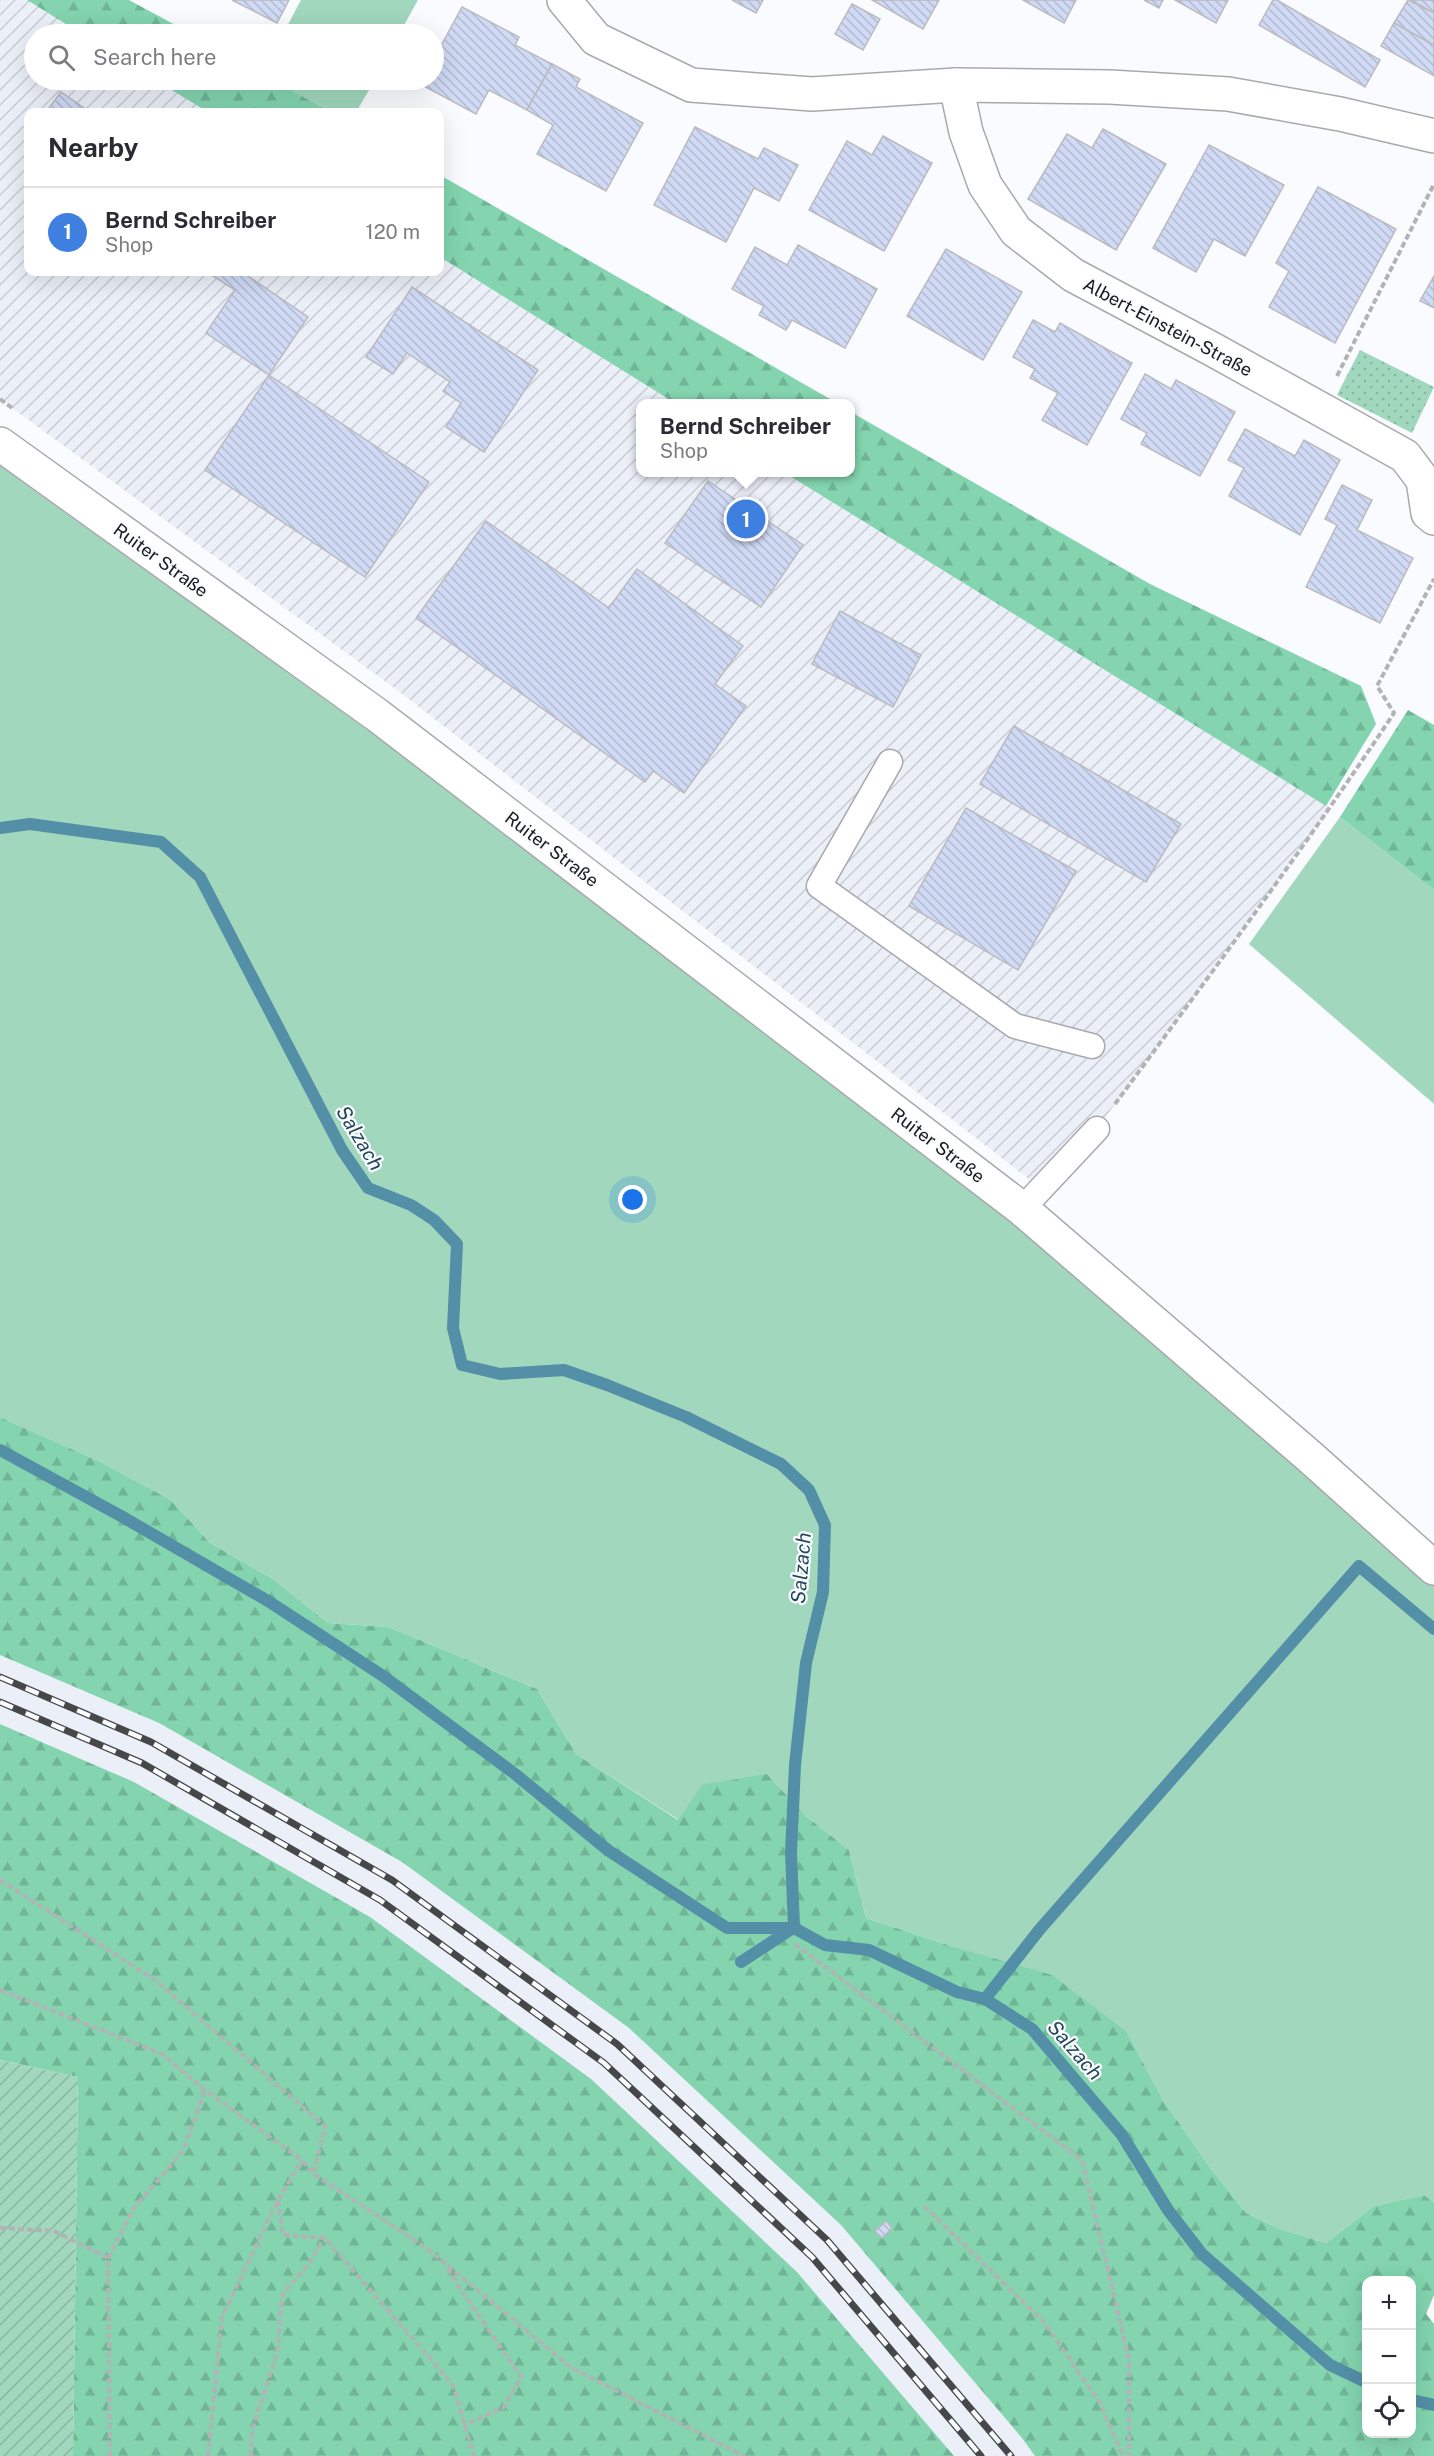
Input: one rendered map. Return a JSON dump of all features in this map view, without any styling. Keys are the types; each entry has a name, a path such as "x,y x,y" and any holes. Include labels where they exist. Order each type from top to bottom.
{"street":[{"path":"564,0 596,39 691,85 812,94 956,85 1110,87 1228,94 1340,114 1434,136"},
{"name":"Albert-Einstein-Straße","path":"956,85 966,132 985,185 1016,231 1073,275 1405,456 1423,480 1428,513 1434,518"},
{"name":"Ruiter Straße","path":"0,444 377,715 1022,1209 1310,1456 1434,1568"}],"lane":[{"path":"891,762 819,886 1015,1026 1092,1046"},
{"path":"1022,1209 1097,1129"}],"path":[{"path":"1320,410 1434,184"},
{"path":"1097,1129 1330,808 1394,713 1377,686 1434,579"},
{"path":"0,1880 155,1980 326,2126 314,2174"},
{"path":"795,1944 1082,2160 1129,2359 1129,2456"},
{"path":"0,1990 162,2054 205,2090 302,2160 314,2174 425,2247 572,2368 742,2455"},
{"path":"110,2456 108,2258 134,2208 183,2151 205,2090"},
{"path":"208,2456 222,2317 278,2200 302,2160"},
{"path":"278,2200 284,2235 325,2238 453,2385 474,2456"},
{"path":"924,2206 1044,2322 1100,2403 1123,2456"},
{"path":"0,2228 54,2231 108,2258"},
{"path":"251,2456 252,2430 277,2354 283,2293 309,2264 325,2238"},
{"path":"444,2264 521,2377 503,2408 464,2425"}],"shaded area":[{"path":"0,0 27,0 66,24 24,24 24,90 172,90 201,108 24,108 24,276 444,276 444,259 669,399 636,399 636,477 792,477 1330,808 1097,1129 1042,1189 401,693 0,399"},
{"path":"0,1655 159,1723 402,1862 629,2028 841,2225 1035,2456 954,2456 797,2272 370,1917 134,1782 0,1724"}],"green space":[{"path":"27,0 129,0 173,24 66,24"},
{"path":"301,0 418,0 405,24 288,24"},
{"path":"172,90 291,90 324,108 201,108"},
{"path":"291,90 369,90 358,108 324,108"},
{"path":"444,177 830,399 669,399 444,259"},
{"path":"1360,350 1434,387 1412,433 1337,395"},
{"path":"855,414 1150,584 1361,686 1376,724 1326,806 791,477 855,477"},
{"path":"0,466 365,728 1022,1209 1434,1568 1434,2203 1424,2195 1374,2206 1326,2243 1280,2229 1246,2213 1211,2169 1163,2100 1127,2032 954,1947 866,1918 849,1850 806,1816 767,1774 679,1820 576,1754 537,1689 389,1627 328,1623 273,1579 210,1543 171,1500 99,1461 0,1417"},
{"path":"1408,710 1434,725 1434,890 1340,817"},
{"path":"1340,817 1434,890 1434,1104 1249,944"},
{"path":"0,1417 99,1461 171,1500 210,1543 273,1579 328,1623 389,1627 537,1689 576,1754 678,1820 702,1785 767,1774 806,1816 849,1850 866,1918 954,1947 1052,1975 1127,2032 1163,2100 1211,2169 1246,2213 1280,2229 1326,2243 1374,2206 1424,2195 1434,2203 1434,2295 1426,2314 1434,2324 1434,2456 1035,2456 841,2225 629,2028 402,1862 159,1723 0,1655"},
{"path":"0,1724 134,1782 370,1917 591,2079 797,2272 954,2456 73,2456 78,2077 0,2060"},
{"path":"0,2060 78,2077 73,2456 0,2456"}],"building":[{"path":"232,0 289,0 277,23"},
{"path":"732,0 763,0 756,13"},
{"path":"872,0 939,0 923,29"},
{"path":"1023,0 1076,0 1064,23"},
{"path":"1144,0 1163,0 1159,8"},
{"path":"1175,0 1228,0 1216,23"},
{"path":"1273,0 1277,0 1380,60 1365,87 1259,25"},
{"path":"1408,0 1434,13 1434,45 1394,23"},
{"path":"1411,0 1434,0 1434,13"},
{"path":"852,4 880,19 863,50 835,34"},
{"path":"462,7 519,37 515,45 552,64 527,110 489,90 476,114 431,90 444,90 444,40"},
{"path":"1394,23 1434,45 1434,76 1381,46"},
{"path":"552,64 580,79 576,87 643,123 606,191 537,154 553,125 527,110"},
{"path":"61,92 84,108 49,108"},
{"path":"695,127 758,159 764,148 798,165 779,201 754,188 726,242 654,205"},
{"path":"1103,129 1166,164 1116,250 1028,199 1067,134 1092,148"},
{"path":"883,136 932,163 884,251 809,210 847,141 872,155"},
{"path":"1209,145 1284,185 1245,256 1214,239 1196,272 1153,248"},
{"path":"1318,187 1396,229 1335,343 1269,307 1289,271 1276,263"},
{"path":"798,245 877,289 845,348 792,320 786,330 759,315 764,306 732,289 755,247 787,265"},
{"path":"946,249 1022,292 983,360 907,316"},
{"path":"213,276 248,276 308,317 269,375 206,333 235,290"},
{"path":"1434,276 1434,308 1420,301"},
{"path":"412,287 538,370 484,452 446,427 461,403 443,391 450,382 407,353 393,374 366,357"},
{"path":"1033,320 1055,332 1060,323 1132,363 1087,445 1042,420 1058,393 1030,378 1035,369 1013,357"},
{"path":"1145,374 1171,389 1176,380 1235,412 1200,476 1141,444 1147,433 1121,419"},
{"path":"269,375 429,482 365,577 205,470"},
{"path":"1245,429 1295,456 1304,440 1340,460 1300,535 1229,496 1244,468 1228,460"},
{"path":"708,481 803,545 761,607 665,543"},
{"path":"1342,485 1372,500 1357,530 1413,558 1380,623 1306,587 1337,525 1325,519"},
{"path":"486,521 609,608 637,569 743,646 715,684 746,706 684,793 653,771 645,782 416,618"},
{"path":"840,611 921,655 893,707 812,664"},
{"path":"1014,726 1181,824 1146,882 980,784"},
{"path":"966,808 1076,871 1018,970 909,906"},
{"path":"886,2221 892,2228 882,2238 875,2231"}],"waterway":[{"name":"Salzach","path":"0,828 30,824 161,842 200,877 342,1150 368,1188 411,1205 434,1220 457,1244 453,1328 462,1365 500,1374 564,1370 607,1385 686,1417 781,1464 809,1490 825,1525 823,1592 806,1663 795,1765 791,1853 794,1928 825,1945 869,1950 957,1992 985,1999 1032,2029 1122,2135 1168,2210 1202,2254 1330,2365 1362,2380"},
{"path":"0,1450 121,1516 268,1601 383,1676 515,1774 609,1851 727,1928 794,1928"},
{"path":"985,1999 1040,1929 1359,1566 1434,1629"},
{"path":"741,1962 793,1928"},
{"name":"Salzach","path":"1416,2401 1434,2405"}],"railway":[{"path":"0,1677 151,1742 392,1880 617,2044 827,2240 1011,2456"},
{"path":"0,1702 142,1763 380,1900 604,2063 812,2257 981,2456"}],"place":[{"name":"Bernd Schreiber","path":"746,519"}]}
